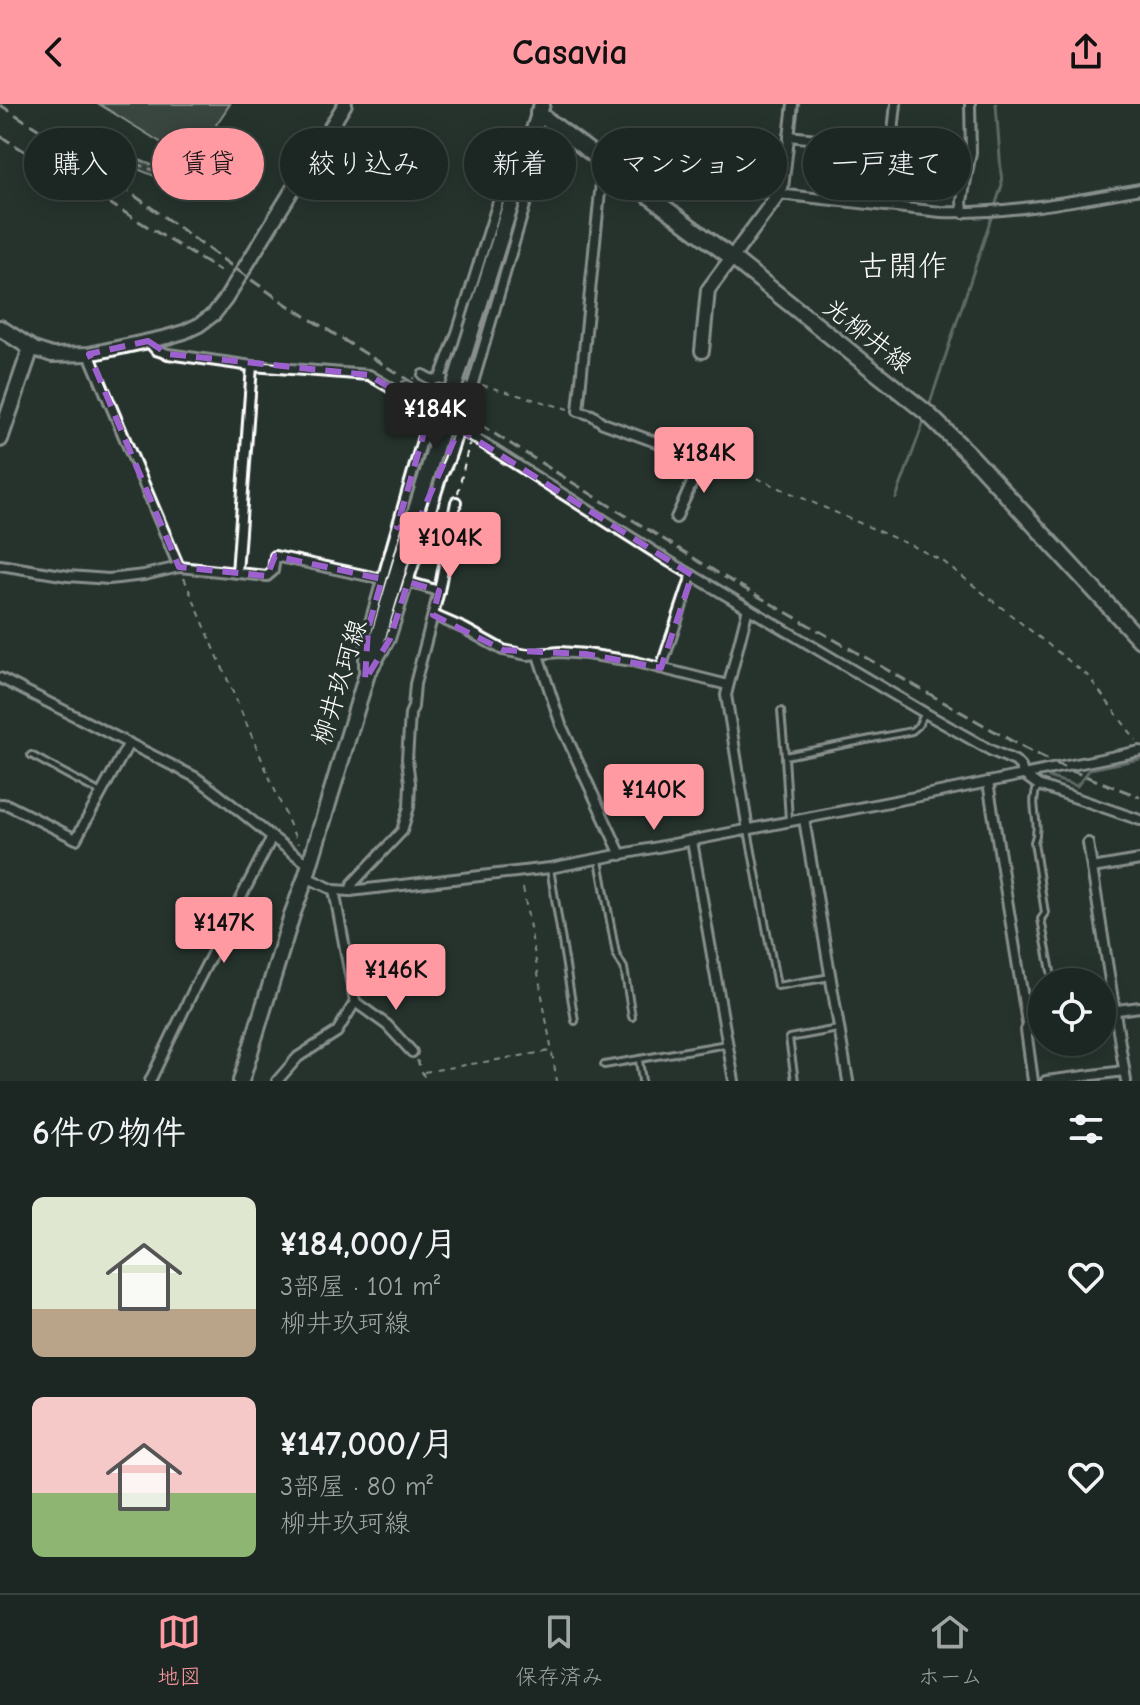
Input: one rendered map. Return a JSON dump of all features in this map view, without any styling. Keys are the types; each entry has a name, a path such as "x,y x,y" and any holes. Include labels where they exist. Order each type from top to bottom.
{"main road":[{"name":"光柳井線","path":"535,107 592,152"},
{"name":"柳井玖珂線","path":"530,128 535,107"},
{"name":"柳井玖珂線","path":"241,1081 308,871 511,200"},
{"name":"光柳井線","path":"653,200 731,257 927,413 970,455 1140,640"},
{"path":"0,328 31,348 0,439"}],"street":[{"path":"31,348 52,355 89,354 184,332 214,314 345,104"},
{"path":"787,153 793,104"},
{"path":"894,128 896,104"},
{"path":"963,213 962,201 971,152 970,104"},
{"path":"789,136 803,137"},
{"path":"787,196 963,213 994,212 1140,189"},
{"path":"440,378 499,200"},
{"path":"423,375 470,389 526,200"},
{"path":"599,200 578,411 703,459 676,518"},
{"path":"702,351 708,290 774,200"},
{"path":"885,206 886,200"},
{"path":"148,341 156,350 168,354 252,366 369,375 692,575 925,713 1015,761 1023,774 1038,785 1140,820"},
{"path":"89,354 179,567"},
{"path":"237,573 252,366"},
{"path":"365,680 368,629 430,412"},
{"path":"365,680 390,639 459,429"},
{"path":"414,467 442,475"},
{"path":"350,891 353,883 402,831 409,807 407,759 410,714 456,502"},
{"path":"0,565 109,579 179,567 267,576 273,571 275,556 382,579"},
{"path":"661,668 692,575"},
{"path":"408,582 439,591"},
{"path":"748,608 726,695 748,830"},
{"path":"433,615 503,650 527,655 560,652 586,654 632,661 728,685"},
{"path":"538,655 561,725 621,855"},
{"path":"0,678 195,777 292,853 308,871 334,890 350,891 550,868 621,855 988,782 1138,746"},
{"path":"1,805 8,805 76,839 129,743"},
{"path":"988,782 1028,1045"},
{"path":"804,819 848,1081"},
{"path":"150,1081 272,837"},
{"path":"692,841 734,1081"},
{"path":"1088,843 1107,968"},
{"path":"1092,868 1140,860"},
{"path":"277,1081 298,1057 337,1032 355,1002 334,890"},
{"path":"355,1002 387,1025 412,1052"},
{"path":"1116,1010 1140,1007"},
{"path":"1116,1022 1126,1081"},
{"path":"1030,1056 1033,1081"},
{"path":"1046,1081 1124,1071"}],"lane":[{"path":"781,711 789,822"},
{"path":"785,756 912,731 925,713"},
{"path":"31,755 102,793"},
{"path":"1038,785 1033,796 1037,834 1034,842 1045,913 1041,919 1050,968"},
{"path":"748,830 777,986 831,977"},
{"path":"599,859 616,954 624,968 632,1017"},
{"path":"550,868 575,1021"},
{"path":"795,1081 789,1038 839,1029"},
{"path":"604,1065 727,1044"},
{"path":"639,1059 642,1081"}],"path":[{"path":"389,387 423,375"},
{"path":"473,383 578,411"},
{"path":"456,502 467,446 473,437"},
{"path":"703,459 712,459 781,488 944,562 1088,676 1138,746"},
{"path":"179,567 300,848"},
{"path":"523,888 557,1081"},
{"path":"424,1072 551,1051"},
{"path":"412,1052 426,1081"}],"highlighted area":[{"path":"148,341 168,354 369,375 430,412 397,527 413,533 459,429 692,575 661,668 586,654 503,650 433,615 439,591 408,582 390,639 365,680 368,629 382,579 275,556 267,576 179,567 89,354"}],"building":[{"path":"99,104 230,104 214,128 152,128 152,137"},
{"path":"136,159 152,165 152,175 136,168"}],"waterway":[{"path":"929,406 1002,185 996,104"},
{"path":"896,498 923,424"},
{"path":"1048,777 1077,786 1090,769 1140,759"}],"railway":[{"path":"0,105 109,177 286,304 721,575 1024,748 1072,771 1140,797"},
{"path":"0,136 220,271"},
{"path":"136,163 152,170"}],"district":[{"name":"古開作","path":"903,266"}]}
